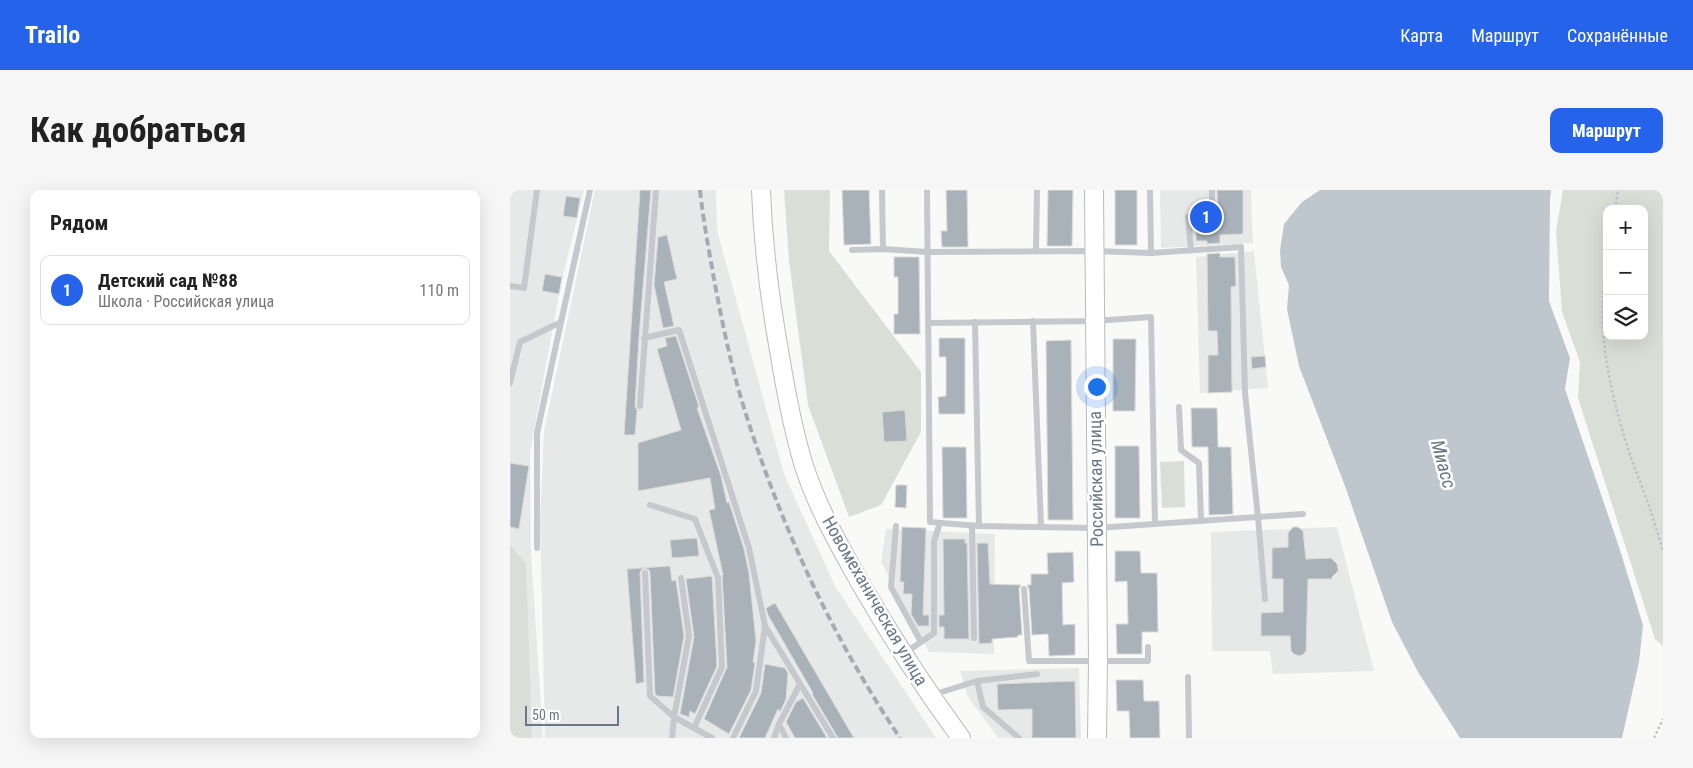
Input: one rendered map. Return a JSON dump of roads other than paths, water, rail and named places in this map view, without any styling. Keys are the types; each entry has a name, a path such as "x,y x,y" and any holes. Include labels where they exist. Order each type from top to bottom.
{"main road":[{"name":"Новомеханическая улица","path":"761,190 765,249 776,332 790,412 805,467 831,531 875,609 930,695 961,738"},
{"name":"Российская улица","path":"1094,190 1097,738"}],"lane":[{"path":"510,286 524,288 537,190"},
{"path":"537,548 538,433 590,190"},
{"path":"640,406 656,190"},
{"path":"882,190 883,249"},
{"path":"927,190 930,522 975,526 1097,528 1303,514"},
{"path":"1036,252 1037,190"},
{"path":"1150,190 1151,253"},
{"path":"1191,250 1188,217 1212,214 1212,190"},
{"path":"852,250 1151,253 1241,247 1245,393 1265,599"},
{"path":"928,323 1094,321 1151,317 1155,524"},
{"path":"1033,321 1041,527"},
{"path":"510,384 520,342 561,322"},
{"path":"974,322 974,638"},
{"path":"644,338 679,330 749,548 765,626 756,691 733,738"},
{"path":"1179,407 1181,450 1199,462 1201,521"},
{"path":"650,505 695,519 718,578 722,667 694,728"},
{"path":"903,654 934,633 934,541 940,523"},
{"path":"896,526 890,587 921,642"},
{"path":"645,573 650,696 674,717 712,738"},
{"path":"672,738 689,636 681,578"},
{"path":"1024,589 1029,661 1148,661 1148,647"},
{"path":"765,626 833,738"},
{"path":"930,695 977,681 1037,674"},
{"path":"1188,677 1189,738"},
{"path":"977,681 983,707 1019,738"},
{"path":"774,738 779,724 800,684"},
{"path":"779,724 786,738"}],"water":[{"name":"Миасс","path":"1320,190 1551,190 1549,301 1570,358 1565,389 1620,550 1643,625 1639,662 1622,738 1460,738 1418,672 1392,622 1345,486 1299,366 1287,309 1289,285 1281,267 1280,250 1284,224 1302,202"}],"railway":[{"path":"700,190 708,246 727,344 739,392 758,451 791,537 830,620 875,700 900,738"}],"place":[{"name":"Детский сад №88","path":"1206,217"}]}
